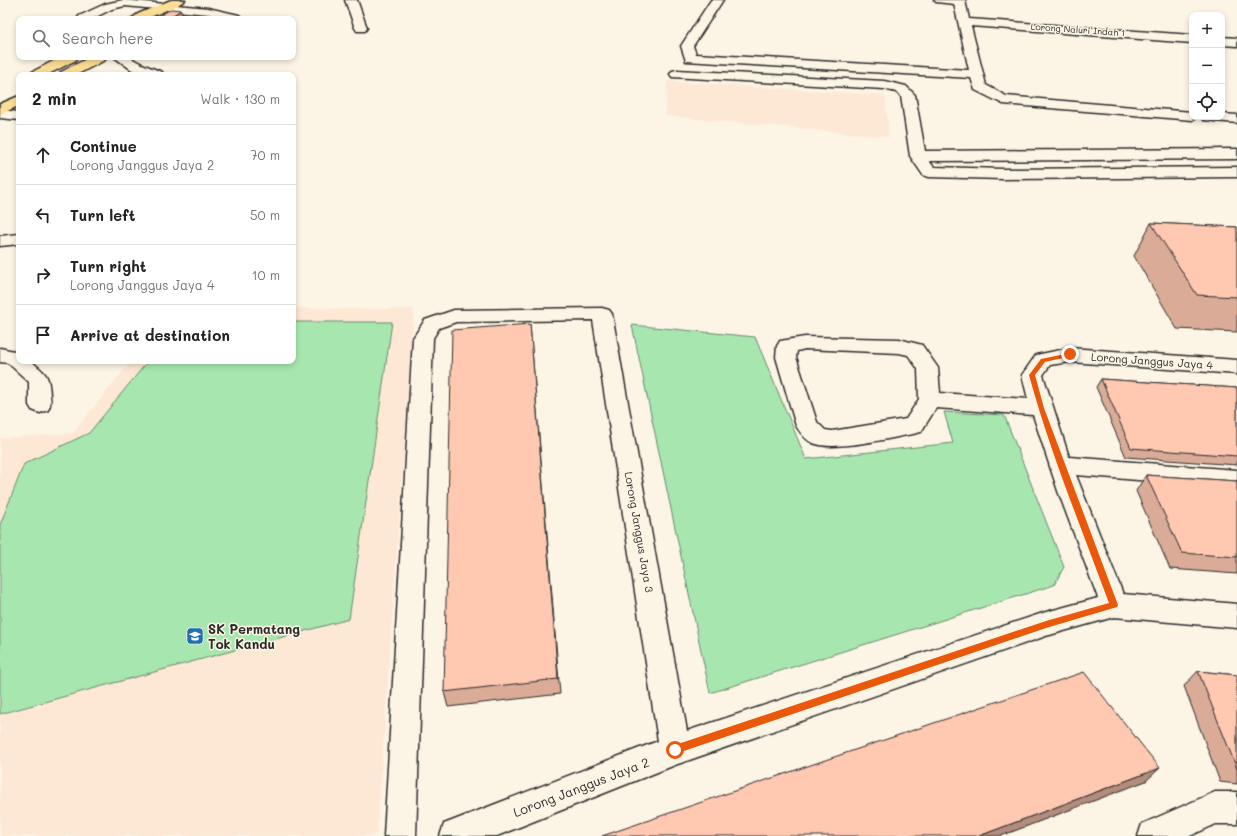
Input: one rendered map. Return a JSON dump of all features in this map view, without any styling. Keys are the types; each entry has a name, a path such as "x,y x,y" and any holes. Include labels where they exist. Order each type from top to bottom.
{"main road":[{"path":"145,16 168,7 180,0"},
{"path":"159,16 168,7"},
{"path":"43,72 66,60"},
{"path":"72,72 94,60"},
{"path":"0,110 16,102"}],"street":[{"path":"351,0 361,28"},
{"path":"717,0 687,46 692,58 977,74"},
{"path":"940,0 959,1 980,87 1003,100 1189,116"},
{"path":"89,16 109,6 125,3 208,11 230,16"},
{"name":"Lorong Naluri Indah 1","path":"964,22 1189,39"},
{"path":"1225,41 1237,42"},
{"path":"125,60 150,72"},
{"path":"677,74 884,85 901,89 908,95 918,156 929,172 1003,174 1237,172"},
{"path":"0,114 16,116"},
{"path":"1225,118 1237,119"},
{"path":"918,156 1237,154"},
{"path":"0,240 16,239"},
{"name":"Lorong Janggus Jaya 3","path":"400,836 423,338 432,324 454,316 602,314 675,750"},
{"path":"805,342 899,346 916,350 928,368 930,400 913,426 832,439 819,437 807,426 786,357 787,346 805,342"},
{"name":"Lorong Janggus Jaya 4","path":"1041,408 1032,375 1043,360 1070,354 1237,367"},
{"path":"0,355 16,359"},
{"path":"22,364 39,380 40,405"},
{"path":"930,400 1041,408 1114,605"},
{"path":"1061,465 1237,479"},
{"name":"Lorong Janggus Jaya 2","path":"471,833 675,750 1046,624 1114,605 1237,616"},
{"path":"1154,836 1215,808 1237,808"}],"shaded area":[{"path":"667,81 885,95 889,137 666,116"},
{"name":"SK Permatang Tok Kandu","path":"296,308 414,309 377,834 372,836 0,836 0,438 73,433 129,364 296,364"}],"green space":[{"path":"296,322 392,322 349,619 0,714 0,525 24,464 89,433 146,364 296,364"},
{"path":"632,325 755,337 806,459 953,443 944,412 1004,415 1064,567 1054,585 710,693"}],"building":[{"path":"171,9 181,10 172,16 159,16"},
{"path":"1151,223 1237,227 1237,297 1197,295"},
{"path":"530,324 558,679 444,692 452,330"},
{"path":"1101,379 1237,388 1237,456 1131,448"},
{"path":"1146,475 1237,481 1237,557 1182,553"},
{"path":"1198,671 1237,675 1237,769"},
{"path":"1084,672 1160,768 979,836 602,836"}],"place":[{"name":"SK Permatang Tok Kandu","path":"195,636"}],"route":[{"path":"675,750 1046,624 1114,605 1061,465 1041,408 1032,375 1043,360 1070,354"}]}
